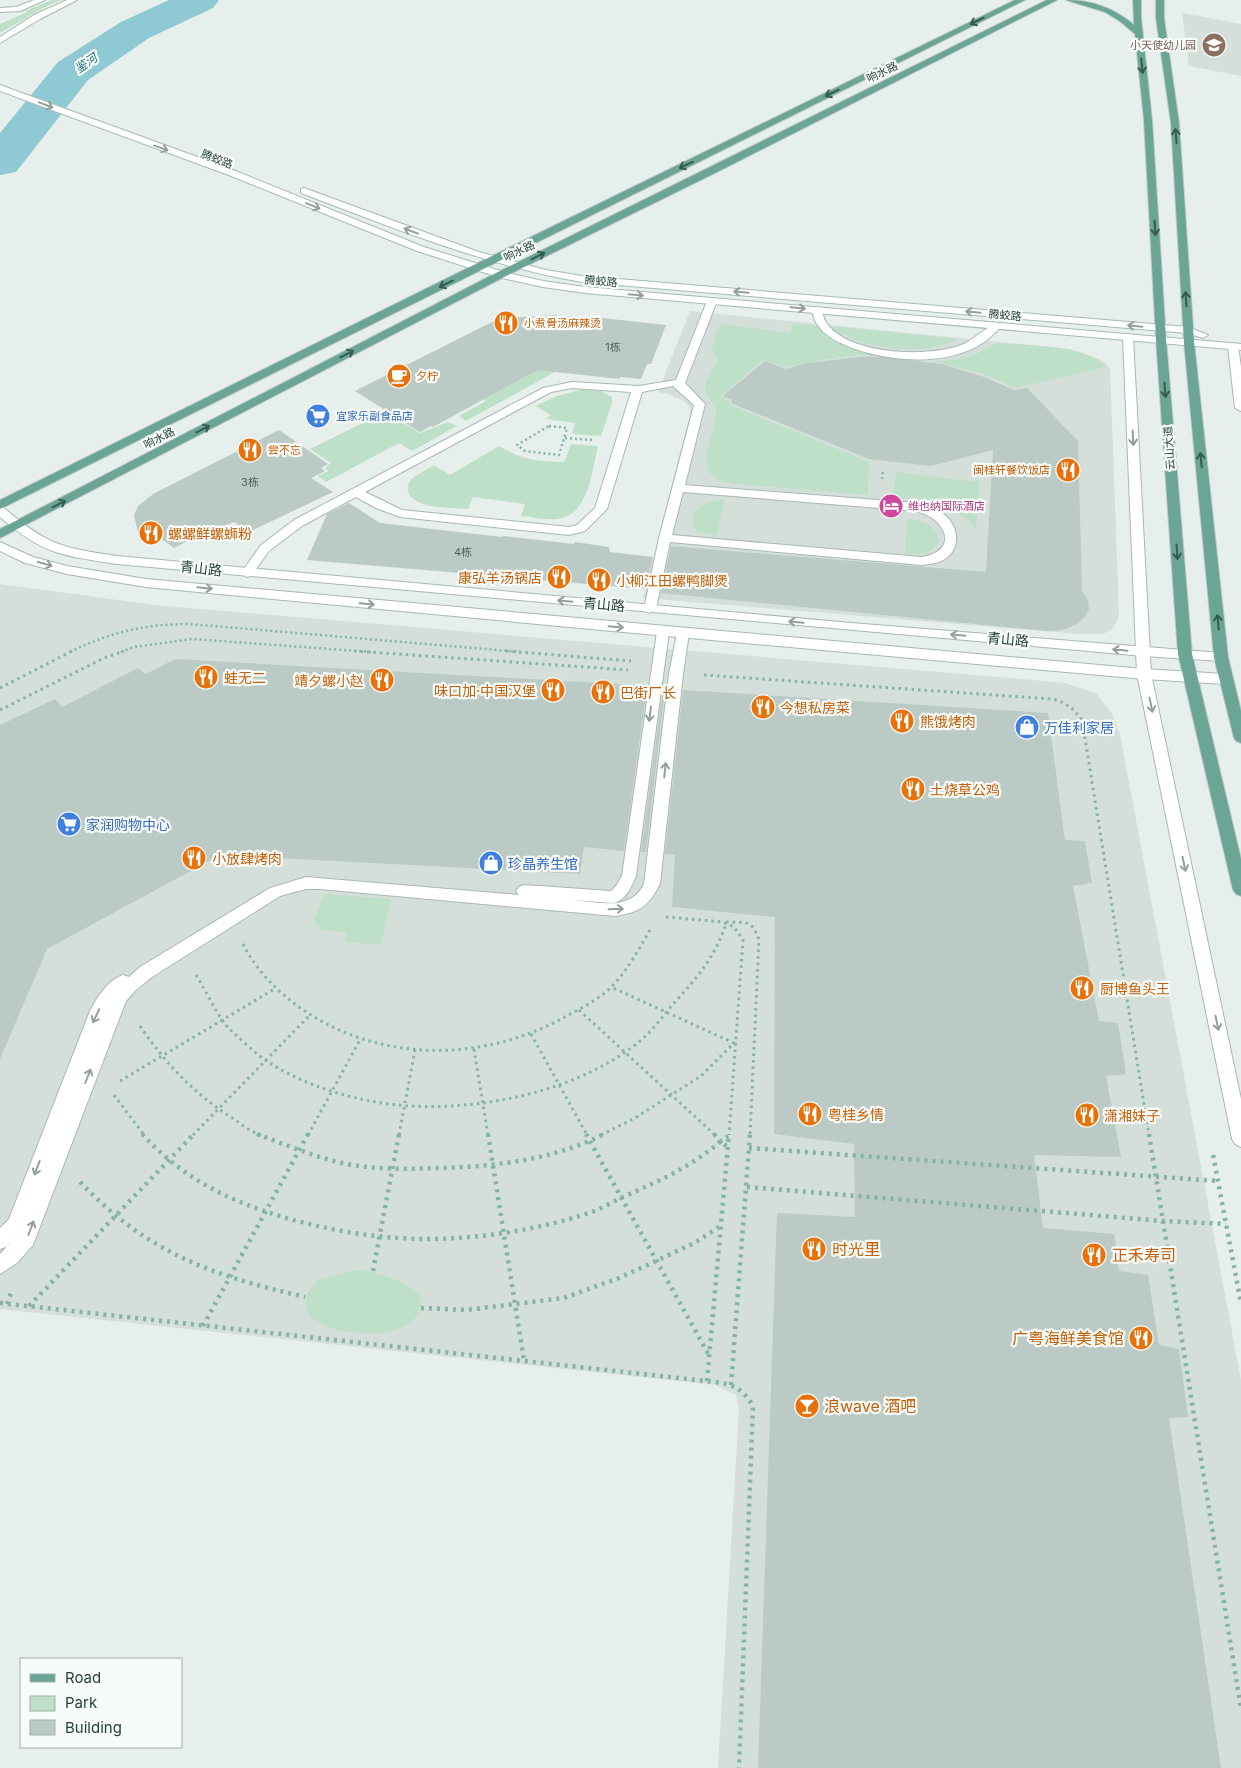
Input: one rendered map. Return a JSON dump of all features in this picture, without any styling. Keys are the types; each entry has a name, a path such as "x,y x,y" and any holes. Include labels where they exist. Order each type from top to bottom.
{"main road":[{"name":"响水路","path":"0,505 1021,0"},
{"name":"响水路","path":"0,534 500,274 714,170 1053,0"},
{"path":"1070,0 1088,3 1114,13 1128,22 1139,34"},
{"name":"云山大道","path":"1137,0 1148,120 1184,654 1241,890"},
{"path":"1160,0 1160,18 1175,123 1188,336 1221,657 1241,738"}],"street":[{"path":"0,10 16,10 40,0"},
{"path":"0,42 37,17 72,0"},
{"name":"腾蛟路","path":"0,88 255,183 421,249 478,268 556,288 1128,337 1161,334"},
{"name":"腾蛟路","path":"27,88 438,241 493,260 545,273 582,279 1188,336 1237,346"},
{"path":"680,383 712,301"},
{"path":"817,310 819,322 830,333 839,338 873,350 903,356 934,356 958,349 983,337 996,326"},
{"path":"1128,337 1144,674 1241,1139"},
{"path":"1237,346 1241,408"},
{"path":"247,573 265,548 298,523 547,390 563,384 579,383 637,389 668,381 680,383 700,404 665,538 650,609"},
{"path":"357,492 380,505 400,513 569,531 580,528 589,522 601,509 637,389"},
{"path":"665,538 921,561 935,559 950,546 952,534 948,524 939,516 916,507 679,488"},
{"name":"青山路","path":"0,512 42,543 70,553 117,560 650,609 1143,652 1221,657"},
{"name":"青山路","path":"0,546 29,560 67,570 146,583 663,632 1144,674 1226,679"},
{"path":"0,1241 16,1224 89,1033 105,999 135,968 223,912 273,883 306,874 585,896 614,897 618,894 629,876 663,632"},
{"path":"0,1265 11,1257 27,1239 119,998 130,985 146,972 275,892 306,882 615,910 632,907 646,898 654,876 676,674 683,633"}],"path":[{"path":"549,426 567,428 565,438 559,455 525,451 517,445 549,426"},
{"path":"565,438 620,442"},
{"path":"0,688 98,640 127,629 156,624 200,625 628,661 637,659 642,653 647,630"},
{"path":"0,710 104,658 134,647 192,639 656,672"},
{"path":"676,674 1052,699 1065,702 1073,708 1082,720 1241,1709"},
{"path":"657,916 747,924 756,928 760,940 747,1187 731,1385"},
{"path":"194,970 204,992 222,1020 239,1040 296,1079 331,1093 372,1103 451,1107 522,1096 559,1085 593,1070 624,1052 647,1035 692,983 715,952 725,922"},
{"path":"707,1380 722,1225 743,940 734,926 725,922"},
{"path":"242,942 259,969 293,1004 336,1030 390,1046 447,1052 504,1043 530,1034 579,1010 611,986 636,954 651,927"},
{"path":"611,986 734,1043"},
{"path":"117,1083 276,988"},
{"path":"579,1010 727,1147"},
{"path":"29,1306 116,1214 310,1016"},
{"path":"139,1024 162,1057 185,1082 218,1110 257,1134 346,1164 392,1170 492,1166 539,1157 590,1141 672,1096 700,1076 734,1043"},
{"path":"530,1034 710,1357"},
{"path":"203,1326 361,1038"},
{"path":"474,1049 524,1361"},
{"path":"373,1271 415,1050"},
{"path":"110,1087 125,1115 146,1140 169,1160 202,1184 234,1201 266,1212 344,1231 425,1239 502,1231 590,1213 655,1184 692,1164 728,1136"},
{"path":"749,1148 1218,1181"},
{"path":"1213,1152 1241,1303"},
{"path":"75,1176 116,1214 153,1242 191,1263 231,1278 305,1296"},
{"path":"747,1187 1162,1221 1226,1224"},
{"path":"421,1308 466,1310 564,1298 619,1278 656,1261 696,1242 722,1225"},
{"path":"7,1304 14,1286"},
{"path":"0,1303 707,1380 740,1388 748,1395 753,1406 739,1768"}],"shaded area":[{"name":"小天使幼儿园","path":"1182,13 1241,24 1241,76 1189,66"},
{"name":"维也纳国际酒店","path":"690,311 1071,349 1103,361 1110,368 1119,615 1112,629 1103,634 1079,634 643,598 690,414 690,408 685,402 669,394 658,392"},
{"path":"0,584 155,605 1065,683 1096,693 1112,714 1120,734 1241,1380 1241,1768 718,1768 739,1408 736,1395 715,1385 0,1309"}],"green space":[{"path":"52,0 61,0 43,8 0,33 0,24"},
{"path":"721,324 790,333 793,324 815,325 838,341 876,356 858,355 785,367 763,360 721,396 729,401 728,404 869,462 868,495 726,483 715,478 709,472 707,454 716,413 707,395 705,386 718,361 712,351 715,336"},
{"path":"829,326 957,339 944,345 928,348 892,348 857,340"},
{"path":"997,343 1071,350 1097,359 1106,367 1016,388 983,374 934,361 967,357"},
{"path":"545,362 557,371 466,421 459,416 486,401 481,398"},
{"path":"584,389 601,391 612,397 612,403 601,436 572,434 575,423 545,419 551,415 535,406 557,396"},
{"path":"395,407 405,417 399,420 420,433 448,422 457,426 412,451 399,443 326,482 318,476 328,471 325,468 331,463 310,449"},
{"path":"571,444 598,446 587,491 576,510 567,516 556,519 543,519 521,516 525,504 473,497 468,509 443,508 417,501 411,497 408,491 408,485 411,480 434,465 450,475 499,446 516,455 530,459 564,462"},
{"path":"896,472 979,481 976,529 969,521 949,510 926,503 893,497"},
{"path":"724,500 717,536 697,531 693,524 694,512 710,502"},
{"path":"907,518 932,527 937,534 938,540 935,547 918,554 905,554"},
{"path":"324,894 391,899 381,945 345,942 346,933 322,930 314,920"},
{"path":"355,1270 373,1272 389,1277 420,1294 421,1308 414,1319 406,1326 395,1330 359,1333 334,1329 309,1316 305,1297 318,1280"}],"building":[{"path":"556,315 666,325 651,364 647,364 641,379 620,377 620,379 537,370 433,427 431,426 420,432 355,391 490,323 505,318"},
{"path":"859,357 881,357 942,364 984,377 1014,390 1027,388 1078,441 1082,591 1088,600 1089,609 1084,618 1075,625 1062,630 1047,631 661,593 671,546 986,572 993,450 931,466 869,459 731,403 732,400 723,396 765,361 785,369 808,363"},
{"path":"279,430 328,464 321,468 325,471 311,478 333,492 249,532 234,522 222,527 219,525 174,548 159,537 140,541 134,515 138,506 153,494"},
{"path":"349,503 380,523 502,537 574,544 575,542 609,547 610,552 653,557 646,589 307,560 327,514"},
{"path":"175,659 635,685 635,687 647,688 624,851 584,847 580,874 220,855 47,949 0,1059 0,725 55,699 62,707 138,668 146,674"},
{"path":"663,689 665,689 646,852 641,852"},
{"path":"683,690 1048,713 1065,840 1085,841 1092,883 1073,886 1099,1021 1118,1023 1126,1074 1106,1076 1121,1157 1034,1155 1043,1228 1114,1234 1119,1271 1148,1275 1159,1345 1179,1349 1188,1417 1169,1418 1221,1768 758,1768 777,1213 855,1217 854,1144 774,1134 775,917 672,907 675,855 665,854"}],"waterway":[{"name":"鉴河","path":"0,162 73,71 135,30 200,0"}],"place":[{"name":"小天使幼儿园","path":"1214,45"},
{"name":"小煮骨汤麻辣烫","path":"506,323"},
{"name":"夕柠","path":"399,376"},
{"name":"宜家乐副食品店","path":"318,416"},
{"name":"尝不忘","path":"250,450"},
{"name":"闽桂轩餐饮饭店","path":"1068,470"},
{"name":"维也纳国际酒店","path":"891,506"},
{"name":"螺螺鲜螺蛳粉","path":"151,533"},
{"name":"康弘羊汤锅店","path":"559,577"},
{"name":"小柳江田螺鸭脚煲","path":"599,580"},
{"name":"蛙无二","path":"206,677"},
{"name":"靖夕螺小赵","path":"382,680"},
{"name":"味口加·中国汉堡","path":"553,690"},
{"name":"巴街厂长","path":"603,692"},
{"name":"今想私房菜","path":"763,707"},
{"name":"熊饿烤肉","path":"902,721"},
{"name":"万佳利家居","path":"1027,727"},
{"name":"土烧草公鸡","path":"913,789"},
{"name":"家润购物中心","path":"69,824"},
{"name":"小放肆烤肉","path":"194,858"},
{"name":"珍晶养生馆","path":"491,863"},
{"name":"厨博鱼头王","path":"1082,988"},
{"name":"粤桂乡情","path":"810,1114"},
{"name":"潇湘妹子","path":"1087,1115"},
{"name":"时光里","path":"814,1249"},
{"name":"正禾寿司","path":"1094,1255"},
{"name":"广粤海鲜美食馆","path":"1141,1338"},
{"name":"浪wave 酒吧","path":"807,1406"}]}
